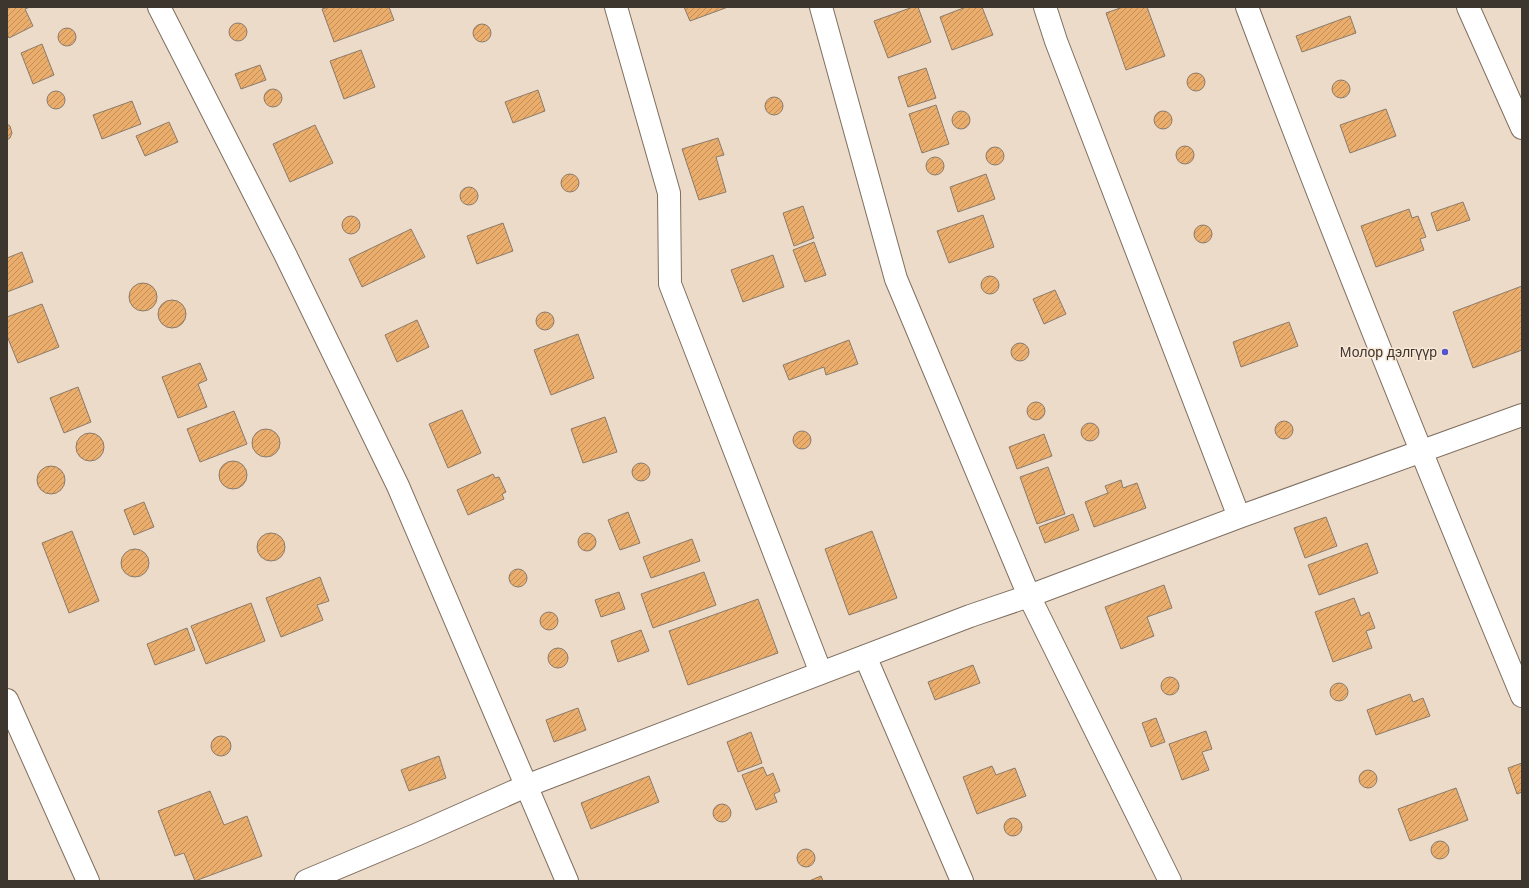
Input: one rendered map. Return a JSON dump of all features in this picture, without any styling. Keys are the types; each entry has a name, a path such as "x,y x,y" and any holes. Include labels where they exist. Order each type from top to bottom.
{"street":[{"path":"160,7 398,486 567,881"},
{"path":"616,7 669,193 670,284 821,673"},
{"path":"821,7 896,279 1029,596 1170,881"},
{"path":"1045,7 1056,41 1239,517"},
{"path":"1247,7 1295,135 1420,452 1522,696"},
{"path":"1468,7 1522,128"},
{"path":"306,881 418,834 526,786 970,616 1029,596 1239,517 1522,414"},
{"path":"865,656 962,881"},
{"path":"7,700 88,881"}],"building":[{"path":"7,7 30,7 25,9 33,26 9,38 7,34"},
{"path":"329,7 389,7 394,20 334,42 322,9"},
{"path":"684,7 728,7 690,21"},
{"path":"913,7 918,7 931,42 888,58 874,21"},
{"path":"966,7 982,7 993,35 952,50 940,17"},
{"path":"1123,7 1147,7 1165,56 1126,70 1106,13"},
{"path":"1350,16 1356,33 1302,52 1296,36"},
{"path":"238,23 244,26 247,32 244,38 238,41 232,38 229,32 232,26"},
{"path":"482,24 488,27 491,33 488,39 482,42 476,39 473,33 476,27"},
{"path":"67,28 73,31 76,37 73,43 67,46 61,43 58,37 61,31"},
{"path":"42,44 54,75 33,84 21,53"},
{"path":"361,50 375,87 344,99 330,61"},
{"path":"260,65 266,80 241,89 235,74"},
{"path":"926,68 936,98 908,107 898,77"},
{"path":"1196,73 1202,76 1205,82 1202,88 1196,91 1190,88 1187,82 1190,76"},
{"path":"1341,80 1347,83 1350,89 1347,95 1341,98 1335,95 1332,89 1335,83"},
{"path":"273,89 279,92 282,98 279,104 273,107 267,104 264,98 267,92"},
{"path":"538,90 545,111 513,123 505,102"},
{"path":"56,91 62,94 65,100 62,106 56,109 50,106 47,100 50,94"},
{"path":"774,97 780,100 783,106 780,112 774,115 768,112 765,106 768,100"},
{"path":"132,101 141,124 102,139 93,115"},
{"path":"936,105 949,144 922,153 909,114"},
{"path":"1386,109 1396,136 1350,153 1340,125"},
{"path":"961,111 967,114 970,120 967,126 961,129 955,126 952,120 955,114"},
{"path":"1163,111 1169,114 1172,120 1169,126 1163,129 1157,126 1154,120 1157,114"},
{"path":"169,122 178,142 145,156 136,136"},
{"path":"7,124 10,126 12,133 10,138 7,140"},
{"path":"315,125 333,163 290,182 273,144"},
{"path":"718,138 724,155 716,157 726,192 699,200 682,149"},
{"path":"1185,146 1191,149 1194,155 1191,161 1185,164 1179,161 1176,155 1179,149"},
{"path":"995,147 1001,150 1004,156 1001,162 995,165 989,162 986,156 989,150"},
{"path":"935,157 941,160 944,166 941,172 935,175 929,172 926,166 929,160"},
{"path":"570,174 576,177 579,183 576,189 570,192 564,189 561,183 564,177"},
{"path":"986,174 995,199 958,212 950,187"},
{"path":"469,187 475,190 478,196 475,202 469,205 463,202 460,196 463,190"},
{"path":"1463,202 1470,220 1437,231 1431,213"},
{"path":"803,206 814,238 794,246 783,213"},
{"path":"1409,209 1412,218 1418,216 1426,237 1420,239 1424,250 1376,267 1361,226"},
{"path":"983,215 994,247 949,263 937,231"},
{"path":"351,216 357,219 360,225 357,231 351,234 345,231 342,225 345,219"},
{"path":"503,223 513,251 477,264 467,236"},
{"path":"1203,225 1209,228 1212,234 1209,240 1203,243 1197,240 1194,234 1197,228"},
{"path":"411,229 425,257 362,287 349,259"},
{"path":"814,242 826,275 805,282 793,250"},
{"path":"22,252 33,282 7,292 7,258"},
{"path":"773,255 784,287 743,302 731,270"},
{"path":"990,276 996,279 999,285 996,291 990,294 984,291 981,285 984,279"},
{"path":"143,283 153,287 157,297 153,307 143,311 133,307 129,297 133,287"},
{"path":"1522,286 1522,350 1473,368 1453,312"},
{"path":"1055,290 1066,314 1044,324 1033,299"},
{"path":"172,300 182,304 186,314 182,324 172,328 162,324 158,314 162,304"},
{"path":"42,304 59,347 18,363 7,336 7,317"},
{"path":"545,312 551,315 554,321 551,327 545,330 539,327 536,321 539,315"},
{"path":"417,320 429,347 397,362 385,335"},
{"path":"1289,322 1298,346 1241,367 1233,342"},
{"path":"578,334 594,378 551,395 534,350"},
{"path":"849,340 858,364 826,375 824,367 789,380 783,365"},
{"path":"1020,343 1026,346 1029,352 1026,358 1020,361 1014,358 1011,352 1014,346"},
{"path":"200,363 207,380 198,384 207,407 178,418 162,377"},
{"path":"78,387 91,422 64,433 50,398"},
{"path":"1036,402 1042,405 1045,411 1042,417 1036,420 1030,417 1027,411 1030,405"},
{"path":"462,410 481,453 448,468 429,424"},
{"path":"234,411 247,444 200,462 187,429"},
{"path":"605,417 617,452 583,463 571,429"},
{"path":"1284,421 1290,424 1293,430 1290,436 1284,439 1278,436 1275,430 1278,424"},
{"path":"1090,423 1096,426 1099,432 1096,438 1090,441 1084,438 1081,432 1084,426"},
{"path":"266,429 276,433 280,443 276,453 266,457 256,453 252,443 256,433"},
{"path":"802,431 808,434 811,440 808,446 802,449 796,446 793,440 796,434"},
{"path":"90,433 100,437 104,447 100,457 90,461 80,457 76,447 80,437"},
{"path":"1044,434 1052,456 1017,469 1009,447"},
{"path":"233,461 243,465 247,475 243,485 233,489 223,485 219,475 223,465"},
{"path":"641,463 647,466 650,472 647,478 641,481 635,478 632,472 635,466"},
{"path":"51,466 61,470 65,480 61,490 51,494 41,490 37,480 41,470"},
{"path":"1048,467 1065,514 1037,524 1020,477"},
{"path":"493,474 495,478 499,477 506,492 502,494 504,499 468,515 457,490"},
{"path":"1121,480 1123,488 1137,483 1146,508 1094,527 1085,502 1108,493 1105,486"},
{"path":"144,502 154,527 134,535 124,510"},
{"path":"628,512 640,543 620,550 608,520"},
{"path":"1073,514 1079,530 1045,543 1039,527"},
{"path":"1326,517 1337,546 1305,558 1294,528"},
{"path":"72,531 99,601 69,613 42,543"},
{"path":"872,531 897,598 849,615 825,549"},
{"path":"271,533 281,537 285,547 281,557 271,561 261,557 257,547 261,537"},
{"path":"587,533 593,536 596,542 593,548 587,551 581,548 578,542 581,536"},
{"path":"692,539 700,561 651,578 643,557"},
{"path":"1367,543 1378,573 1319,595 1308,565"},
{"path":"135,549 145,553 149,563 145,573 135,577 125,573 121,563 125,553"},
{"path":"518,569 524,572 527,578 524,584 518,587 512,584 509,578 512,572"},
{"path":"704,572 716,605 653,628 641,594"},
{"path":"320,577 329,601 317,605 323,620 281,637 266,598"},
{"path":"1164,585 1172,608 1147,617 1154,636 1121,649 1105,607"},
{"path":"619,592 625,609 601,617 595,600"},
{"path":"1354,598 1361,616 1369,612 1375,628 1366,631 1372,648 1333,662 1315,612"},
{"path":"758,599 778,653 688,685 669,631"},
{"path":"251,603 265,641 206,664 191,626"},
{"path":"549,612 555,615 558,621 555,627 549,630 543,627 540,621 543,615"},
{"path":"187,628 195,650 155,665 147,644"},
{"path":"641,630 649,651 618,662 611,641"},
{"path":"554,648 562,648 568,654 568,662 562,668 554,668 548,662 548,654"},
{"path":"973,665 980,683 935,700 928,682"},
{"path":"1170,677 1176,680 1179,686 1176,692 1170,695 1164,692 1161,686 1164,680"},
{"path":"1339,683 1345,686 1348,692 1345,698 1339,701 1333,698 1330,692 1333,686"},
{"path":"1410,694 1413,702 1423,698 1430,716 1376,735 1367,710"},
{"path":"578,708 586,730 554,742 546,720"},
{"path":"1156,718 1165,742 1151,747 1142,723"},
{"path":"1206,731 1212,749 1202,752 1209,770 1182,780 1169,744"},
{"path":"751,732 762,763 738,772 727,742"},
{"path":"217,736 225,736 231,742 231,750 225,756 217,756 211,750 211,742"},
{"path":"439,756 446,778 409,791 401,770"},
{"path":"1522,763 1522,792 1517,794 1508,768"},
{"path":"992,766 996,775 1015,768 1026,796 977,814 963,777"},
{"path":"763,767 767,776 773,773 780,791 774,794 777,802 756,810 742,775"},
{"path":"1368,770 1374,773 1377,779 1374,785 1368,788 1362,785 1359,779 1362,773"},
{"path":"649,776 659,802 591,829 581,803"},
{"path":"1456,788 1468,820 1410,841 1398,809"},
{"path":"210,791 224,825 247,816 262,856 195,881 184,853 175,856 158,811"},
{"path":"722,804 728,807 731,813 728,819 722,822 716,819 713,813 716,807"},
{"path":"1013,818 1019,821 1022,827 1019,833 1013,836 1007,833 1004,827 1007,821"},
{"path":"1440,841 1446,844 1449,850 1446,856 1440,859 1434,856 1431,850 1434,844"},
{"path":"806,849 812,852 815,858 812,864 806,867 800,864 797,858 800,852"},
{"path":"821,876 823,881 809,881"}],"place":[{"name":"Молор дэлгүүр","path":"1445,352"}]}
